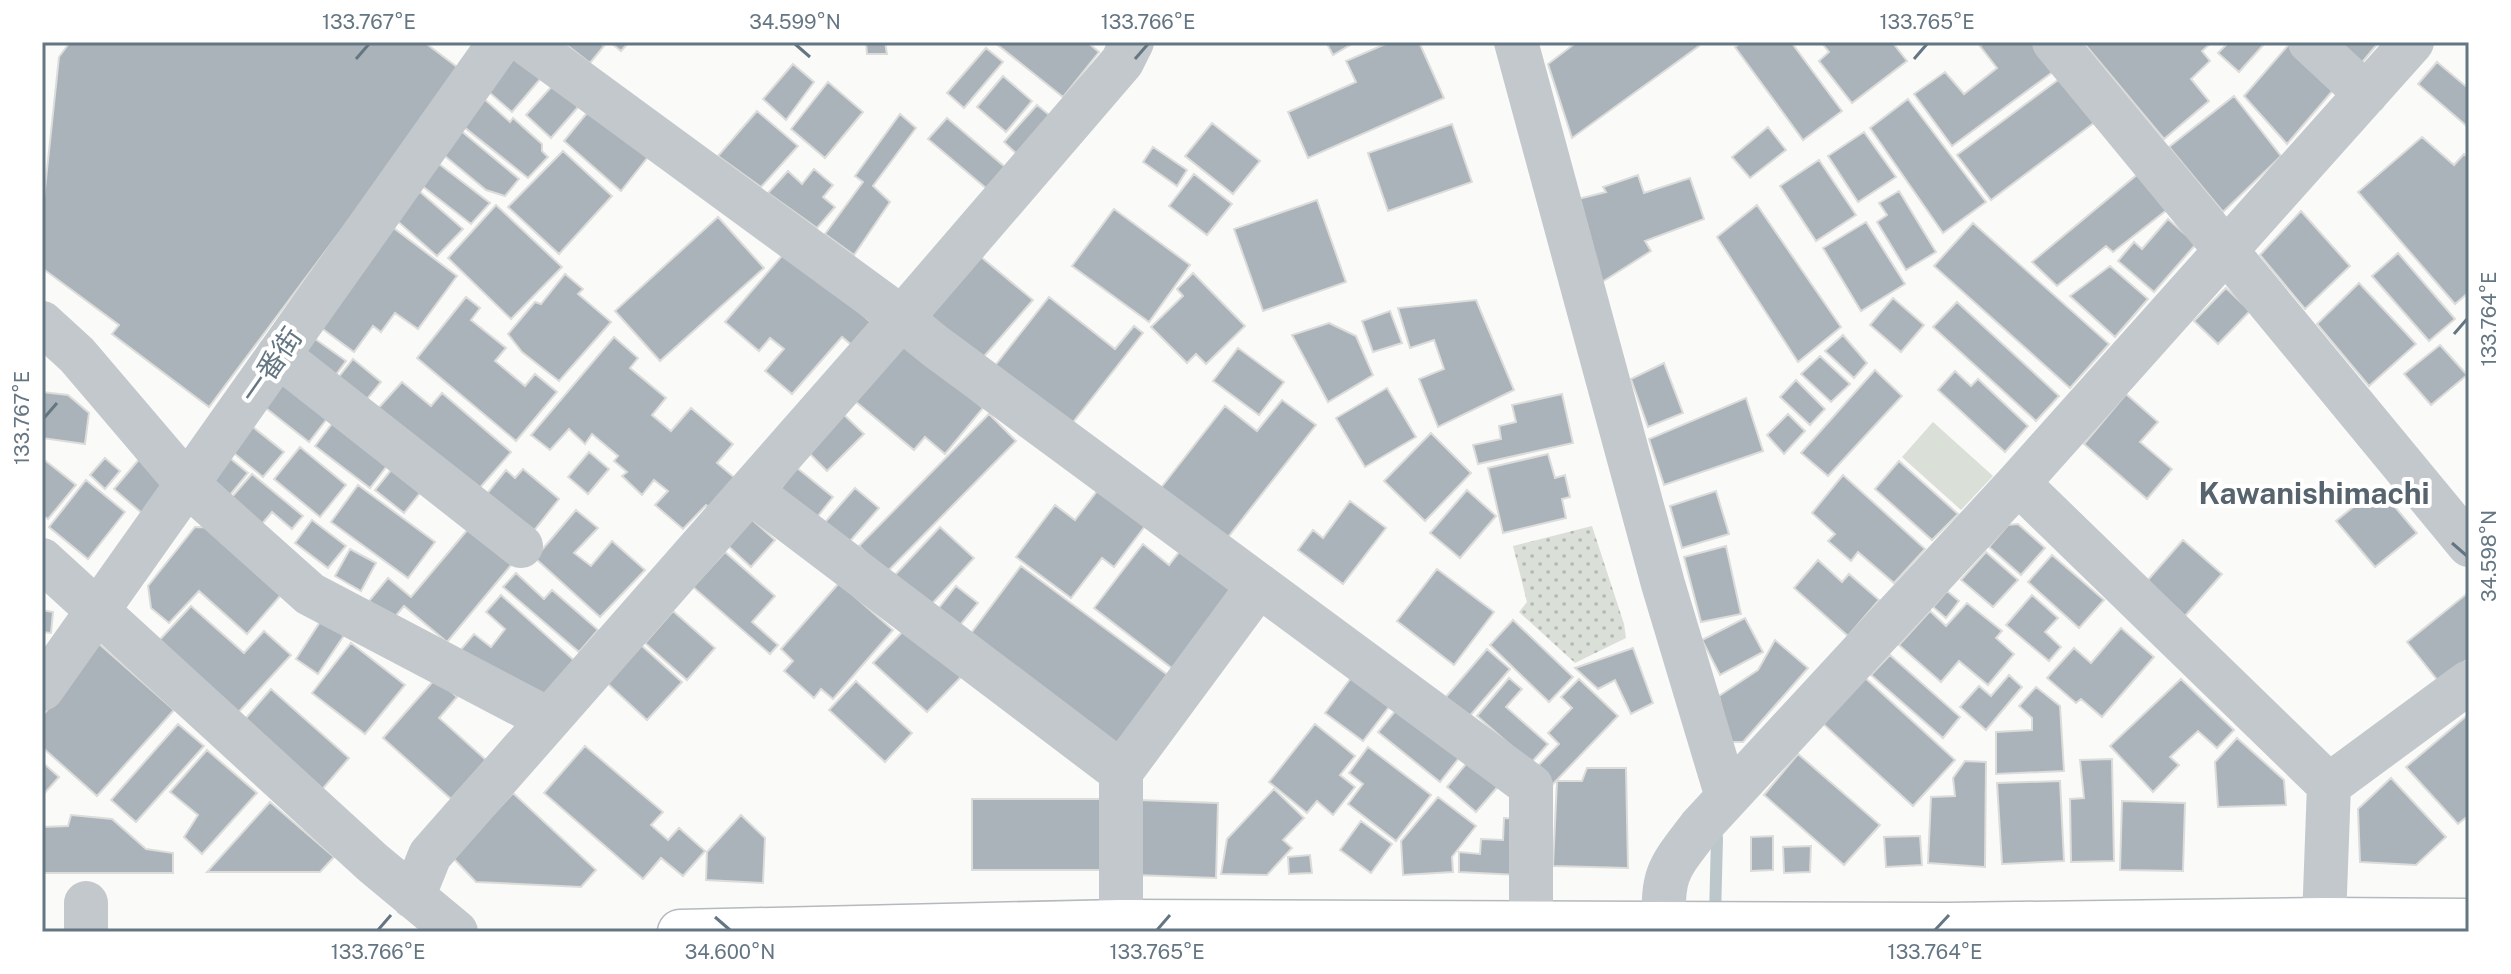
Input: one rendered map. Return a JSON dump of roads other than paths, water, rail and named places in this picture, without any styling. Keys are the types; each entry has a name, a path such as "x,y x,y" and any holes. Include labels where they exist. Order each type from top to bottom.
{"highway":[{"path":"680,932 1121,922 1948,929 2324,920 2469,921"}],"street":[{"name":"一番街","path":"42,689 500,42"},
{"path":"525,42 862,288 900,320 1531,786 1504,927"},
{"path":"413,897 430,855 900,320 1122,62 1132,42"},
{"path":"1516,42 1573,303 1663,584 1716,809"},
{"path":"2054,42 2469,545"},
{"path":"2310,42 2366,94"},
{"path":"1696,926 1663,889 1669,870 1716,809 2018,483 2412,42"},
{"path":"42,323 77,355 187,484 310,594 548,719"},
{"path":"278,355 521,546"},
{"path":"2018,483 2329,785 2324,920"},
{"path":"750,491 1121,772"},
{"path":"42,560 413,897 456,932"},
{"path":"1121,922 1121,772 1259,585"},
{"path":"2329,785 2469,682"}],"waterway":[{"path":"1715,827 1715,916"}],"district":[{"name":"Kawanishimachi","path":"2314,494"}]}
